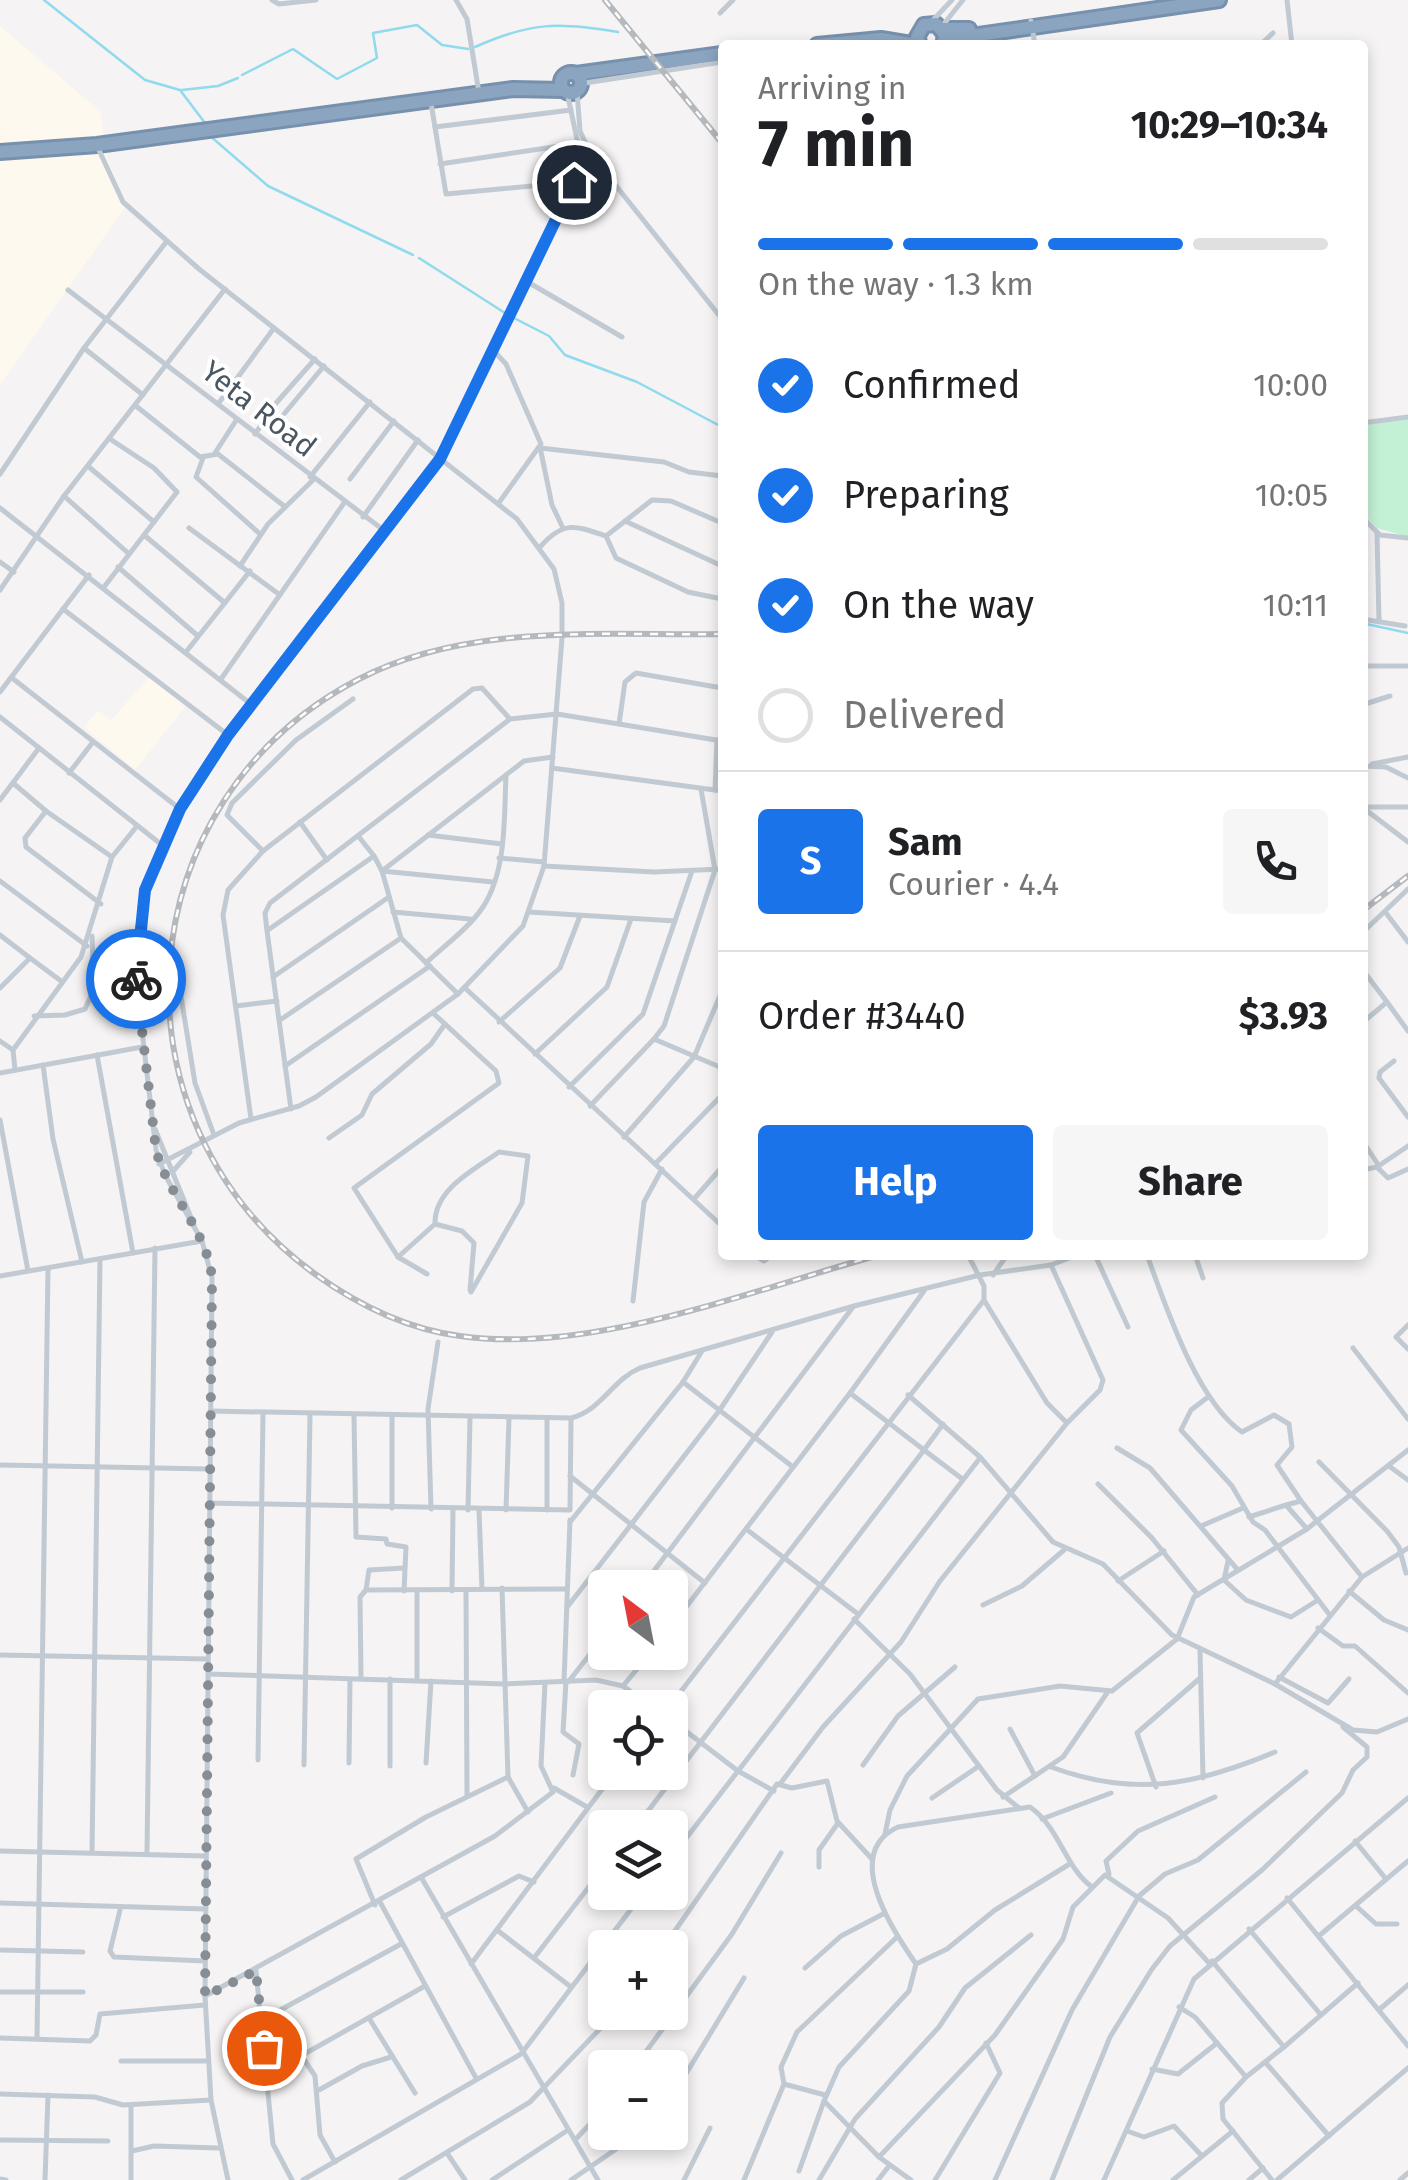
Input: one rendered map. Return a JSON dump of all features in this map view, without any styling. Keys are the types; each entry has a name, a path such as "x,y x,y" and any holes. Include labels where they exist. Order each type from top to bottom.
{"highway":[{"path":"936,32 998,30 1184,0"},
{"path":"887,40 1219,0"},
{"path":"0,152 97,145 479,93 573,85 612,69 718,55"}],"street":[{"path":"272,0 279,4 316,0"},
{"path":"456,0 467,19 479,93"},
{"path":"720,13 733,0"},
{"path":"936,32 952,0"},
{"path":"936,32 963,0"},
{"path":"1286,0 1291,40"},
{"path":"952,14 951,23 958,30"},
{"path":"1032,23 1034,40"},
{"path":"998,30 999,40"},
{"path":"1265,40 1272,34"},
{"path":"228,2180 218,2148 207,2061 205,1996 212,1278 202,1240 159,1164 136,980 138,925 162,845 180,809 228,735 440,459 575,181 581,143 573,85 718,63"},
{"path":"430,100 444,190 451,196 575,181 594,159"},
{"path":"435,126 574,109"},
{"path":"581,143 718,314"},
{"path":"440,164 581,143"},
{"path":"97,145 110,182 123,202 225,290 498,505 541,546 554,569 562,603 544,864 529,912 506,948 458,994 316,1097 291,1109 251,1119 159,1164"},
{"path":"580,160 589,169 610,177"},
{"path":"551,185 564,200"},
{"path":"0,474 84,348 167,240"},
{"path":"526,281 622,337"},
{"name":"Yeta Road","path":"68,290 386,532"},
{"path":"0,590 64,496 225,290"},
{"path":"218,404 274,328"},
{"path":"84,348 143,395"},
{"path":"492,350 506,364 540,448 552,505 562,526"},
{"path":"255,434 276,402 315,359"},
{"path":"284,414 324,366"},
{"path":"240,566 260,534 311,478 370,402"},
{"path":"136,406 203,458"},
{"path":"1368,422 1408,417"},
{"path":"237,420 215,453 203,458 196,477 260,534"},
{"path":"350,480 394,421"},
{"path":"104,587 176,490 154,468 110,439"},
{"path":"363,517 418,440"},
{"path":"540,448 664,462 688,472 718,476"},
{"path":"498,505 540,448"},
{"path":"215,453 284,506"},
{"path":"88,467 154,522"},
{"path":"64,496 128,554"},
{"path":"606,536 646,502 660,499 718,522"},
{"path":"222,680 344,503"},
{"path":"0,508 252,705"},
{"path":"625,521 718,564"},
{"path":"1368,523 1377,533 1380,550 1375,570 1382,580 1378,621"},
{"path":"541,546 562,526 576,525 606,536 616,558 688,592 718,598"},
{"path":"190,528 280,595"},
{"path":"1377,533 1408,538"},
{"path":"144,535 226,603"},
{"path":"0,562 14,572"},
{"path":"118,568 198,636"},
{"path":"186,652 250,571"},
{"path":"0,692 89,575"},
{"path":"63,609 228,735"},
{"path":"1368,620 1405,626"},
{"path":"1368,666 1408,666"},
{"path":"619,724 625,682 631,675 718,687"},
{"path":"12,678 180,809"},
{"path":"251,1119 223,906 228,890 262,850 477,687 510,719"},
{"path":"1368,703 1390,696"},
{"path":"262,850 227,814 232,803 296,740 353,699"},
{"path":"291,1109 266,908 510,719 557,714 718,741"},
{"path":"0,717 162,845"},
{"path":"0,731 7,722"},
{"path":"69,773 93,742"},
{"path":"0,800 39,748"},
{"path":"382,871 524,760 553,757"},
{"path":"1368,765 1408,757"},
{"path":"1368,766 1386,767 1408,778"},
{"path":"552,768 718,790"},
{"path":"285,1066 428,964 472,920 493,882 499,858 506,774"},
{"path":"13,783 112,857"},
{"path":"701,789 718,866"},
{"path":"1368,807 1408,807"},
{"path":"46,811 25,838 26,847 100,904"},
{"path":"1368,811 1408,842"},
{"path":"300,822 327,860"},
{"path":"14,1070 13,1050 87,946 112,857 137,826"},
{"path":"428,835 502,844"},
{"path":"359,836 382,871 401,938 458,994"},
{"path":"267,931 374,856"},
{"path":"499,858 544,864 718,870"},
{"path":"382,871 493,882"},
{"path":"569,1087 638,1022 654,988 692,871"},
{"path":"590,1106 664,1026 718,873"},
{"path":"0,881 87,946"},
{"path":"1368,928 1408,889"},
{"path":"273,977 388,897"},
{"path":"393,912 472,920"},
{"path":"529,912 675,921"},
{"path":"1386,912 1408,942"},
{"path":"500,1022 560,968 580,916"},
{"path":"535,1054 607,987 631,919"},
{"path":"34,1016 65,1016 85,1009 94,989 92,933"},
{"path":"0,935 62,982"},
{"path":"280,1020 401,938"},
{"path":"0,988 30,958"},
{"path":"1368,977 1408,1031"},
{"path":"179,984 200,1103 214,1136"},
{"path":"465,988 718,1222"},
{"path":"624,1137 694,1057 718,1000"},
{"path":"236,1006 277,1001"},
{"path":"1368,1018 1386,1002"},
{"path":"428,1274 398,1257 354,1191 355,1185 494,1088 500,1078 433,1012"},
{"path":"329,1138 362,1115 372,1094 431,1044 445,1024"},
{"path":"654,1039 718,1066"},
{"path":"0,1041 13,1050"},
{"path":"0,1073 142,1046"},
{"path":"98,1055 133,1252"},
{"path":"1394,1060 1380,1072 1380,1078 1408,1117"},
{"path":"43,1065 53,1140 82,1262"},
{"path":"633,1301 644,1202 658,1167 718,1100"},
{"path":"0,1120 28,1271"},
{"path":"154,1126 194,1228"},
{"path":"1368,1168 1408,1146"},
{"path":"164,1176 174,1171 192,1150"},
{"path":"1368,1150 1388,1178 1408,1169"},
{"path":"398,1257 435,1224 435,1211 443,1195 464,1177 499,1152 528,1156 522,1204 470,1292 474,1242 462,1231 435,1224"},
{"path":"694,1199 718,1172"},
{"path":"0,1276 202,1240"},
{"path":"147,1853 155,1248"},
{"path":"92,1852 100,1259"},
{"path":"971,1260 980,1276 984,1300 1047,1403 1067,1423"},
{"path":"994,1275 1004,1260"},
{"path":"210,1411 571,1418 594,1408 628,1373 854,1306 1064,1260"},
{"path":"1097,1260 1128,1328"},
{"path":"1149,1260 1174,1336 1195,1364 1208,1397 1242,1432 1274,1415 1285,1417 1292,1446 1277,1464 1300,1501 1362,1577"},
{"path":"1199,1260 1204,1278"},
{"path":"676,1930 780,1784 889,1653 1011,1490 1100,1390 1103,1380 1051,1265"},
{"path":"36,2038 48,1268"},
{"path":"688,1604 924,1291"},
{"path":"682,1690 984,1300"},
{"path":"655,1570 854,1306"},
{"path":"1408,1325 1396,1337 1408,1349"},
{"path":"568,1606 719,1411 773,1330"},
{"path":"431,1509 428,1409 438,1342"},
{"path":"1354,1348 1408,1419"},
{"path":"570,1522 683,1382 702,1351"},
{"path":"683,1382 794,1467"},
{"path":"850,1393 961,1478"},
{"path":"908,1395 980,1457 1040,1528 1064,1550 1093,1557 1149,1617 1200,1651 1275,1684 1368,1746 1369,1753 1353,1770 1342,1793 1262,1870 1184,1934 1152,1969 1110,2037 1052,2180"},
{"path":"1208,1397 1196,1405 1180,1428 1232,1486 1250,1518"},
{"path":"258,1760 263,1414"},
{"path":"304,1766 310,1414"},
{"path":"354,1416 353,1507 358,1540 386,1539 387,1544 406,1547 404,1591"},
{"path":"392,1417 392,1508"},
{"path":"468,1510 470,1418"},
{"path":"506,1511 509,1418"},
{"path":"571,1418 563,1732 579,1744 574,1775"},
{"path":"547,1419 547,1510"},
{"path":"649,1810 943,1424"},
{"path":"1117,1448 1150,1468 1237,1570"},
{"path":"1003,1797 1051,1767 1081,1734 1107,1693 1138,1674 1177,1638 1191,1602 1198,1595 1278,1550 1408,1450"},
{"path":"688,1836 980,1457"},
{"path":"1318,1462 1387,1531 1407,1574"},
{"path":"0,1465 210,1469"},
{"path":"1388,1466 1408,1480"},
{"path":"570,1476 704,1583"},
{"path":"1098,1484 1164,1551 1198,1595"},
{"path":"1250,1518 1300,1501"},
{"path":"208,1503 570,1510"},
{"path":"1286,1505 1306,1529"},
{"path":"1200,1526 1243,1507 1329,1614"},
{"path":"452,1591 454,1510"},
{"path":"480,1510 482,1589"},
{"path":"746,1529 856,1617 923,1691 1003,1797 1022,1809"},
{"path":"1275,1684 1348,1590 1408,1548"},
{"path":"983,1605 1022,1586 1064,1550"},
{"path":"1118,1581 1164,1551"},
{"path":"1224,1580 1228,1561"},
{"path":"1388,1563 1407,1574"},
{"path":"361,1678 360,1596 366,1590 370,1570 404,1568"},
{"path":"1224,1580 1246,1600 1284,1615 1297,1616 1318,1600"},
{"path":"502,1588 508,1778 528,1812"},
{"path":"366,1590 568,1589"},
{"path":"417,1590 417,1680"},
{"path":"1348,1590 1384,1620 1408,1630"},
{"path":"466,1591 467,1795"},
{"path":"1318,1628 1343,1646 1355,1646 1408,1693"},
{"path":"1200,1651 1203,1778"},
{"path":"566,1681 588,1654"},
{"path":"0,1655 207,1659"},
{"path":"863,1765 923,1691 955,1667"},
{"path":"623,1686 636,1670"},
{"path":"208,1674 504,1684 566,1681 623,1686 629,1690"},
{"path":"1279,1677 1328,1703 1349,1679"},
{"path":"390,1679 390,1766"},
{"path":"1156,1787 1137,1733 1199,1679"},
{"path":"349,1763 350,1680"},
{"path":"426,1763 431,1681"},
{"path":"544,1683 542,1769 554,1788 587,1807"},
{"path":"872,1859 885,1834 900,1787 949,1725 978,1698 997,1692 1072,1686 1107,1693"},
{"path":"1341,1725 1377,1732 1408,1719"},
{"path":"1010,1729 1036,1776"},
{"path":"688,1733 738,1772 774,1792"},
{"path":"1051,1767 1156,1787 1203,1778 1276,1752"},
{"path":"932,1798 980,1766"},
{"path":"996,2180 1072,2010 1138,1896 1165,1874 1198,1860 1306,1772"},
{"path":"476,2078 356,1859 467,1795 508,1778"},
{"path":"780,1784 792,1788 826,1781 838,1823 872,1859 885,1914 916,1964"},
{"path":"205,1996 421,1878 528,1812 554,1788"},
{"path":"471,1964 601,1790"},
{"path":"1042,1819 1111,1793"},
{"path":"1215,1798 1133,1835 1104,1863 1109,1874 1184,1934 1284,2047"},
{"path":"1104,2180 1194,1978 1408,1798"},
{"path":"885,1834 910,1825 1034,1809 1064,1849 1068,1865 1092,1887"},
{"path":"819,1866 819,1850 838,1823"},
{"path":"1355,1841 1386,1879"},
{"path":"0,1852 205,1856"},
{"path":"647,2050 732,1934 781,1853"},
{"path":"1320,1936 1408,1861"},
{"path":"798,2172 839,2066 909,1992 916,1964 946,1949 994,1910 1068,1865"},
{"path":"879,2157 986,2044 1063,1938 1073,1906 1109,1874"},
{"path":"443,1917 519,1876 534,1882"},
{"path":"421,1878 598,2180"},
{"path":"534,1958 588,1888"},
{"path":"1287,1898 1408,2046"},
{"path":"0,1904 206,1909"},
{"path":"1356,1906 1376,1924 1397,1924"},
{"path":"121,1909 110,1951 114,1957 205,1961"},
{"path":"303,2180 521,2054 630,1910"},
{"path":"804,1968 841,1936 885,1914"},
{"path":"497,1930 571,1987"},
{"path":"1249,1930 1322,2016"},
{"path":"819,2180 850,2127 938,2027 965,1988 1032,1935"},
{"path":"744,2180 784,2084 780,2068 797,2032 897,1938"},
{"path":"262,2020 401,1944"},
{"path":"0,1950 83,1952"},
{"path":"256,1971 273,2144 292,2180"},
{"path":"688,2070 744,1978"},
{"path":"1358,1983 1246,2077 1222,2102 1223,2119 1274,2180 1408,2068"},
{"path":"1380,2009 1408,1985"},
{"path":"268,2074 425,1986"},
{"path":"0,1992 83,1992"},
{"path":"0,2038 90,2040 96,2035 100,2014 206,2005"},
{"path":"1179,2007 1246,2077"},
{"path":"369,2018 415,2093"},
{"path":"400,2180 544,2091 600,2030"},
{"path":"1151,2068 1169,2074 1186,2071 1217,2043"},
{"path":"935,2180 1000,2072 986,2044"},
{"path":"301,2055 318,2090 320,2136 335,2162"},
{"path":"318,2090 362,2066 392,2057"},
{"path":"121,2061 207,2061"},
{"path":"1266,2063 1330,2136"},
{"path":"784,2084 824,2098 879,2157 911,2180"},
{"path":"0,2094 48,2094 131,2104 212,2100"},
{"path":"45,2180 48,2094"},
{"path":"131,2104 131,2180"},
{"path":"574,2140 588,2126"},
{"path":"1126,2130 1144,2137 1174,2126 1201,2156"},
{"path":"684,2180 710,2128"},
{"path":"492,2180 568,2130"},
{"path":"1173,2180 1233,2131"},
{"path":"0,2140 108,2141"},
{"path":"132,2151 154,2146 218,2148"},
{"path":"571,2180 581,2177 615,2150"},
{"path":"447,2153 464,2180"},
{"path":"878,2180 889,2166"},
{"path":"1249,2180 1263,2168"},
{"path":"1400,2180 1408,2173"}],"shaded area":[{"path":"0,26 100,111 107,157 126,206 0,385"},
{"path":"150,676 186,706 135,770 84,727 98,710 111,720"}],"green space":[{"path":"1408,419 1408,537 1377,528 1368,518 1368,424"}],"waterway":[{"path":"44,0 145,80 180,90 205,123"},
{"path":"242,75 293,49 337,79 377,58 373,33 417,25 442,45 468,49"},
{"path":"475,47 545,26 618,32"},
{"path":"182,90 218,86 238,78"},
{"path":"209,135 268,186 413,255"},
{"path":"419,258 505,313"},
{"path":"512,317 549,336 565,355 637,382 718,425"},
{"path":"1368,624 1408,633"}],"railway":[{"path":"605,0 718,138"},
{"path":"718,634 537,636 445,648 359,679 281,733 224,801 186,880 170,964 174,1050 200,1133 246,1209 331,1285 384,1314 421,1328 460,1336 510,1339 617,1328 862,1260"},
{"path":"1368,906 1408,876"}],"way so far":[{"path":"136,979 159,1164 202,1240 212,1278 205,1996 256,1971 264,2048"}],"route":[{"path":"136,979 138,925 145,890 180,809 228,735 440,459 574,182"}]}
